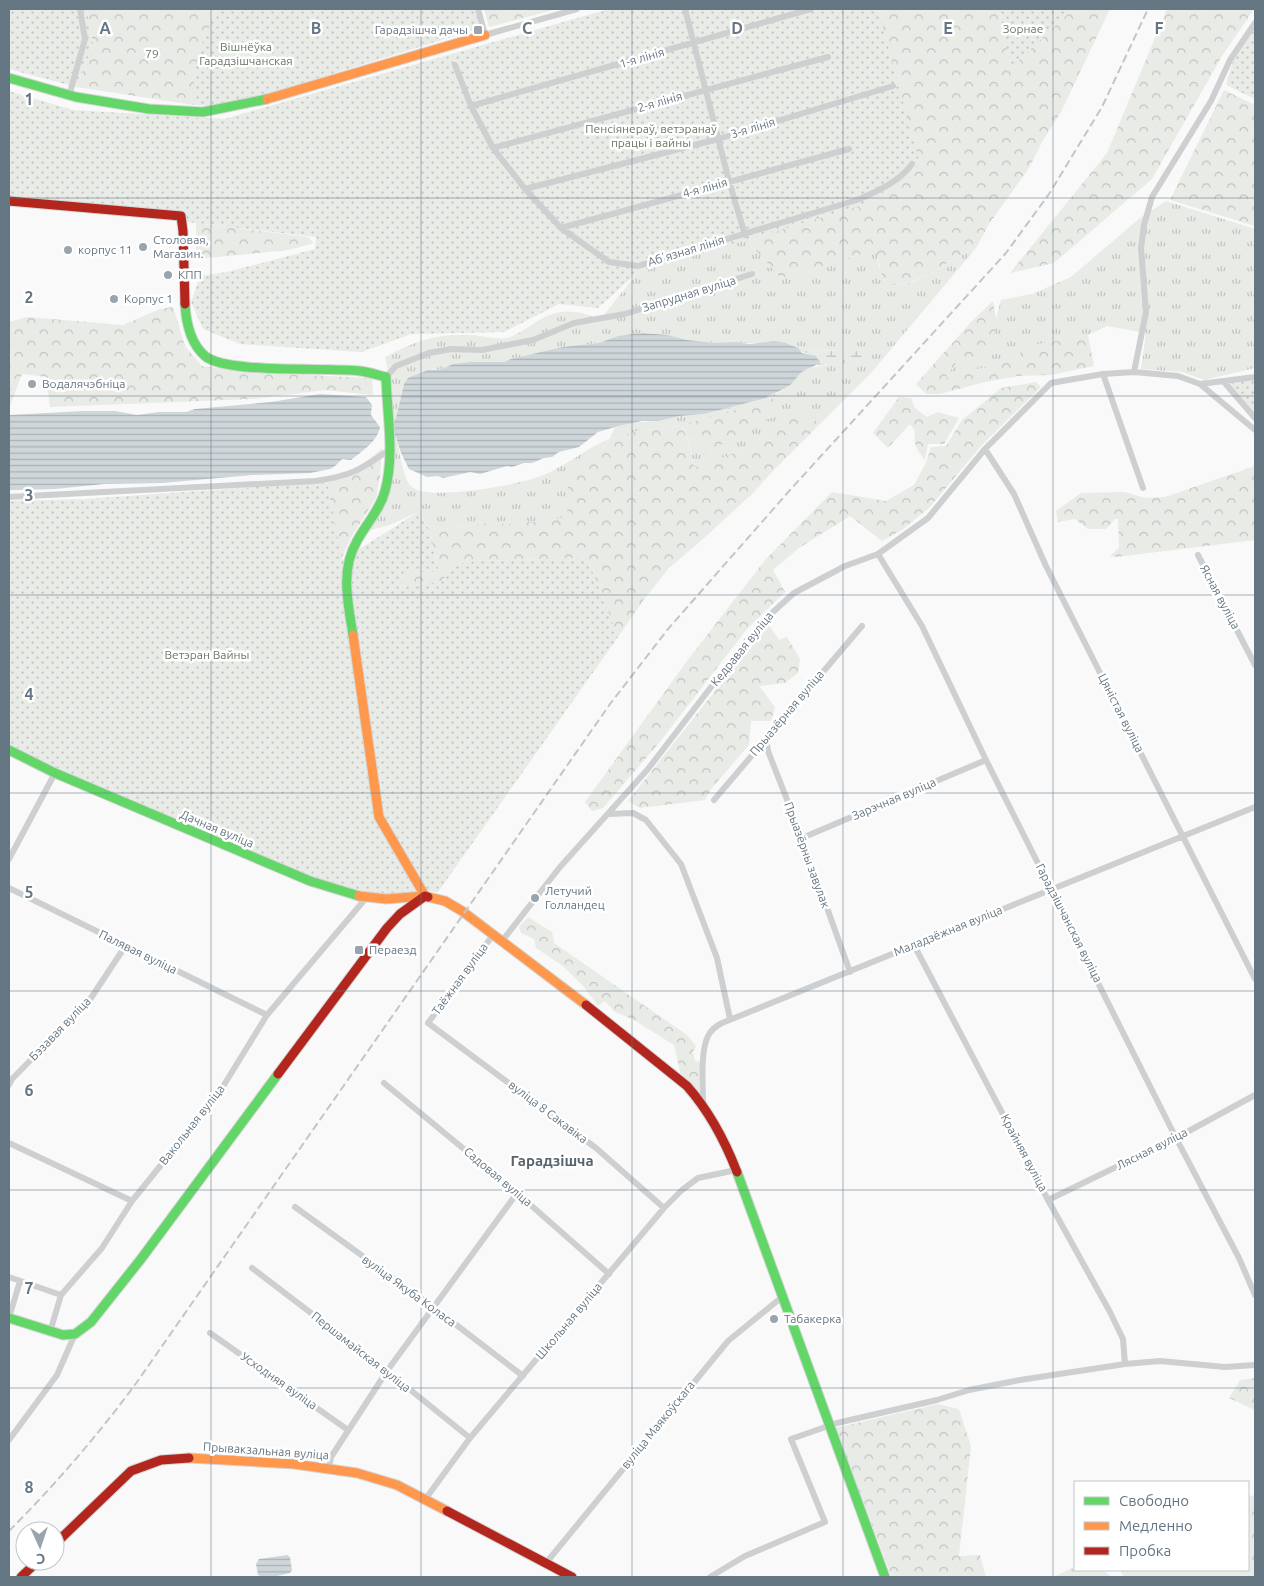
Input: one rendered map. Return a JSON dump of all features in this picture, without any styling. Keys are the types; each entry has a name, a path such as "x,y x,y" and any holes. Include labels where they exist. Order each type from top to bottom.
{"street":[{"path":"69,96 85,39 80,9"},
{"path":"478,9 485,35"},
{"path":"9,78 69,96 149,109 203,112 253,103 572,9"},
{"path":"685,9 729,181 745,235"},
{"name":"1-я лінія","path":"471,106 812,9"},
{"path":"1134,372 1146,312 1141,248 1144,225 1152,197 1211,101 1230,60 1255,23"},
{"name":"2-я лінія","path":"493,148 828,56"},
{"name":"Абʼязная лінія","path":"455,65 471,106 493,148 524,189 560,228 608,262 638,266 860,199 887,187 908,170 912,164"},
{"name":"3-я лінія","path":"524,189 718,138 893,86"},
{"name":"4-я лінія","path":"560,228 849,149"},
{"path":"9,201 181,216 184,228 184,296 188,325 196,347 206,357 220,363 238,366 360,371 386,377 389,450 385,494 375,514 353,548 346,576 346,589 379,817 425,896 400,914 387,928 141,1259 91,1322 75,1334 58,1375 9,1440"},
{"name":"Запрудная вуліца","path":"386,377 396,366 429,353 445,350 482,350 533,340 574,323 625,314 752,274"},
{"name":"Кедравая вуліца","path":"502,940 560,867 648,769 748,639 772,612 794,593 845,566 878,554 928,518 985,449 1050,382 1103,374 1134,372 1178,376 1200,384"},
{"path":"1103,374 1143,488"},
{"path":"1200,384 1255,377"},
{"path":"1224,382 1255,418"},
{"path":"1200,384 1255,430"},
{"name":"Цяністая вуліца","path":"985,449 1014,494 1046,566 1255,979"},
{"path":"9,497 315,481 347,475 360,470 389,450"},
{"name":"Гарадзішчанская вуліца","path":"878,554 922,626 986,760 1176,1138 1239,1258 1255,1295"},
{"name":"Ясная вуліца","path":"1198,555 1255,665"},
{"name":"Прыазёрная вуліца","path":"714,800 862,626"},
{"name":"Прыазёрны завулак","path":"766,738 768,751 802,838 850,972"},
{"name":"Дачная вуліца","path":"9,750 56,773 310,881 367,897 392,899 425,896 448,901 502,940 687,1086 703,1104 736,1170 802,1349 827,1425 885,1577"},
{"name":"Зарэчная вуліца","path":"802,838 986,760"},
{"path":"9,859 56,773"},
{"name":"Маладзёжная вуліца","path":"703,1104 704,1050 707,1037 714,1028 730,1019 1255,807"},
{"path":"609,814 633,813 646,820 681,864 717,958 730,1019"},
{"name":"Палявая вуліца","path":"9,888 267,1015"},
{"name":"Вакольная вуліца","path":"60,1295 102,1248 132,1201 219,1093 267,1015 367,897"},
{"name":"Таёжная вуліца","path":"428,1023 493,935"},
{"name":"Бэзавая вуліца","path":"9,1085 12,1079 89,1000 126,945"},
{"name":"Крайняя вуліца","path":"914,945 1123,1339 1125,1364"},
{"name":"вуліца 8 Сакавіка","path":"428,1023 596,1148 664,1208"},
{"name":"Садовая вуліца","path":"384,1083 517,1193 609,1274"},
{"name":"Лясная вуліца","path":"1048,1200 1176,1138 1255,1095"},
{"path":"9,1143 132,1201"},
{"name":"Школьная вуліца","path":"424,1501 470,1438 664,1208 682,1190 698,1178 736,1170"},
{"path":"329,1467 332,1456 387,1371 517,1193"},
{"name":"вуліца Якуба Коласа","path":"295,1207 433,1307 523,1376"},
{"name":"Першамайская вуліца","path":"252,1268 387,1371 470,1438"},
{"path":"9,1277 60,1295 50,1332"},
{"path":"20,1281 9,1318 50,1332 63,1335 75,1334"},
{"name":"вуліца Маякоўскага","path":"546,1563 728,1341 782,1297"},
{"name":"Усходняя вуліца","path":"210,1333 348,1430"},
{"path":"710,1577 745,1556 825,1522 791,1439 827,1425 937,1400 969,1390 1125,1364 1160,1360 1225,1367 1255,1364"},
{"name":"Прывакзальная вуліца","path":"65,1534 131,1470 145,1464 171,1458 277,1462 329,1467 377,1478 396,1485 572,1577"}],"green space":[{"path":"9,9 87,9 93,45 76,87 9,69"},
{"name":"79","path":"87,9 216,9 194,94 194,105 76,87 93,45"},
{"name":"Вішнёўка Гарадзішчанская","path":"216,9 476,9 479,20 477,29 239,103 223,106 194,105 193,77 199,52"},
{"path":"484,9 557,9 489,27"},
{"name":"Пенсіянераў, ветэранаў працы і вайны","path":"609,9 878,9 920,165 869,203 637,273 598,308 559,304 504,332 411,334 362,352 240,344 203,329 191,302 200,276 227,272 315,249 316,237 9,201 9,91 73,110 224,119"},
{"path":"878,9 1001,9 1003,33 1011,67 1073,9 1110,9 1061,112 1042,142 1029,168 989,224 976,248 923,277 912,282 900,284 888,285 882,275 877,253 872,251 781,278 746,240 869,203 919,165"},
{"name":"Зорнае","path":"1001,9 1073,9 1011,68 1003,33"},
{"path":"1167,9 1254,9 1222,56 1152,179 1054,263 1010,273 1107,153"},
{"path":"1255,28 1255,99 1226,85 1233,61"},
{"path":"1224,90 1255,105 1255,226 1170,200"},
{"path":"1166,201 1255,229 1255,368 1204,380 1182,372 1141,369 1146,333 1107,326 1088,335 1024,347 1017,358 944,379 956,363 987,354 1001,300 1032,294 1071,277 1140,218"},
{"path":"196,223 308,237 314,243 289,250 196,259"},
{"path":"746,240 781,278 872,251 877,253 879,266 888,285 900,285 923,278 976,248 871,373 814,430 817,425 786,420 751,445 701,468 693,465 690,445 681,426 637,431 609,439 615,427 628,423 659,421 679,416 704,414 762,399 782,391 803,371 809,368 837,363 863,362 844,350 800,351 798,348 786,343 716,343 642,333 618,336 599,343 562,347 504,362 470,362 453,364 440,370 433,369 404,384 396,418 392,423 391,384 385,357 416,342 448,335 510,337 544,317 560,312 576,312 601,319 637,273"},
{"path":"993,301 997,324 987,354 956,363 945,378 1017,358 1024,347 1088,335 1094,366 1051,375 1018,376 985,382 940,394 926,394 916,384 971,322"},
{"path":"173,307 185,346 202,366 259,373 372,378 373,395 326,390 251,399 50,407 46,377 22,374 9,409 9,322 27,317 123,325 160,309"},
{"path":"858,350 865,355 863,362 817,365 819,362 809,354 800,351"},
{"path":"1255,378 1255,416 1224,382"},
{"path":"1036,382 1041,387 982,445 929,508 902,530 882,541 850,516 799,548 773,570 785,592 747,629 659,743 603,808 592,811 585,802 687,661 766,559 832,492 886,501 914,485 926,463 931,447 946,446 962,420 1001,388"},
{"path":"899,397 911,398 915,408 927,417 938,412 959,418 944,444 928,444 925,460 916,447 915,431 910,424 888,448 873,433"},
{"path":"776,398 777,415 702,455 689,423"},
{"path":"801,414 810,414 815,419 817,423 814,430 752,494 669,568 618,637 587,558 475,561 451,565 443,581 401,587 404,572 439,572 431,530 488,523 541,522 564,517 568,507 568,488 571,479 580,468 601,450 609,439 637,431 681,426 686,435 693,465 701,468 751,445 786,420"},
{"path":"393,434 396,437 406,477 412,487 422,491 438,493 478,490 535,478 554,470 609,439 601,451 573,476 568,491 570,505 564,517 541,522 488,523 430,531 418,512 392,524 368,531 383,509 389,495"},
{"path":"382,448 376,498 350,539 341,560 327,482 356,468"},
{"path":"1255,466 1255,540 1116,557 1110,556 1119,548 1118,519 1115,519 1106,529 1088,529 1075,519 1058,522 1056,511 1081,493 1124,492 1145,498 1165,497"},
{"name":"Ветэран Вайны","path":"327,482 342,560 418,512 430,531 439,572 404,572 401,587 443,581 451,565 475,561 587,558 618,637 438,892 371,895 322,882 93,786 9,744 9,501 85,499"},
{"path":"768,624 779,640 787,637 800,659 798,673 785,683 759,686 775,707 771,721 751,721 749,745 711,789 705,800 640,808 628,801"},
{"path":"528,917 552,932 554,943 687,1035 696,1046 693,1052 695,1061 700,1062 699,1092 681,1076 674,1045 634,1020 615,1012 605,1001 598,1006 584,987 563,966 536,948 534,939 521,933 519,927"},
{"path":"1255,1378 1255,1410 1229,1398 1240,1380"},
{"path":"938,1404 959,1409 971,1446 959,1556 980,1555 986,1577 892,1577 835,1428"},
{"path":"1255,1494 1255,1577 1124,1577 1121,1571 1249,1571 1249,1497"},
{"path":"1074,1567 1074,1571 1103,1571 1112,1577 1053,1577"}],"shaded area":[{"path":"642,333 716,343 735,342 750,344 775,341 798,348 802,353 816,356 819,362 803,371 788,386 766,398 704,414 622,425 598,432 579,447 559,452 552,457 532,463 524,463 512,467 507,466 480,474 470,472 443,478 438,476 427,477 409,469 393,434 392,423 396,418 404,384 408,378 428,370 440,370 453,364 504,362 562,347 599,343 618,336"},
{"path":"320,394 366,397 372,405 371,415 380,427 376,437 364,450 351,460 342,459 330,469 310,473 253,475 162,483 104,484 55,489 9,490 9,415 83,411 115,411 137,415 159,412 186,412 195,409 271,402"},
{"path":"287,1555 290,1557 292,1570 290,1573 269,1577 258,1575 256,1564 259,1559"}],"railway":[{"path":"9,1531 76,1459 137,1382 610,704 668,629 790,490 1006,253 1049,194 1102,107 1148,9"}],"traffic: fast":[{"path":"9,78 76,97 149,109 203,112 267,99"},
{"path":"185,304 186,318 192,339 205,356 216,362 255,368 360,371 386,377 390,463 383,498 357,541 348,563 347,587 353,635"},
{"path":"9,750 55,773 310,881 359,896"},
{"path":"9,1318 63,1335 75,1334 91,1322 141,1259 278,1074"},
{"path":"737,1172 885,1577"}],"traffic: slow":[{"path":"267,99 485,35"},
{"path":"353,635 379,817 425,896 386,899 359,896"},
{"path":"428,897 445,901 462,911 586,1005"},
{"path":"189,1458 294,1464 357,1473 397,1485 447,1511"}],"traffic: jam":[{"path":"9,201 181,216 185,304"},
{"path":"278,1074 387,928 400,914 425,896 428,897"},
{"path":"586,1005 687,1086 716,1127 737,1172"},
{"path":"65,1534 131,1471 161,1460 189,1458"},
{"path":"447,1511 572,1577"},
{"path":"21,1577 27,1571"}],"place":[{"name":"Гарадзішча дачы","path":"478,30"},
{"name":"Столовая, Магазин.","path":"143,247"},
{"name":"корпус 11","path":"68,250"},
{"name":"КПП","path":"168,275"},
{"name":"Корпус 1","path":"114,299"},
{"name":"Водалячэбніца","path":"32,384"},
{"name":"Летучий Голландец","path":"535,898"},
{"name":"Пераезд","path":"359,950"},
{"name":"Табакерка","path":"774,1319"}],"district":[{"name":"Гарадзішча","path":"552,1161"}]}
